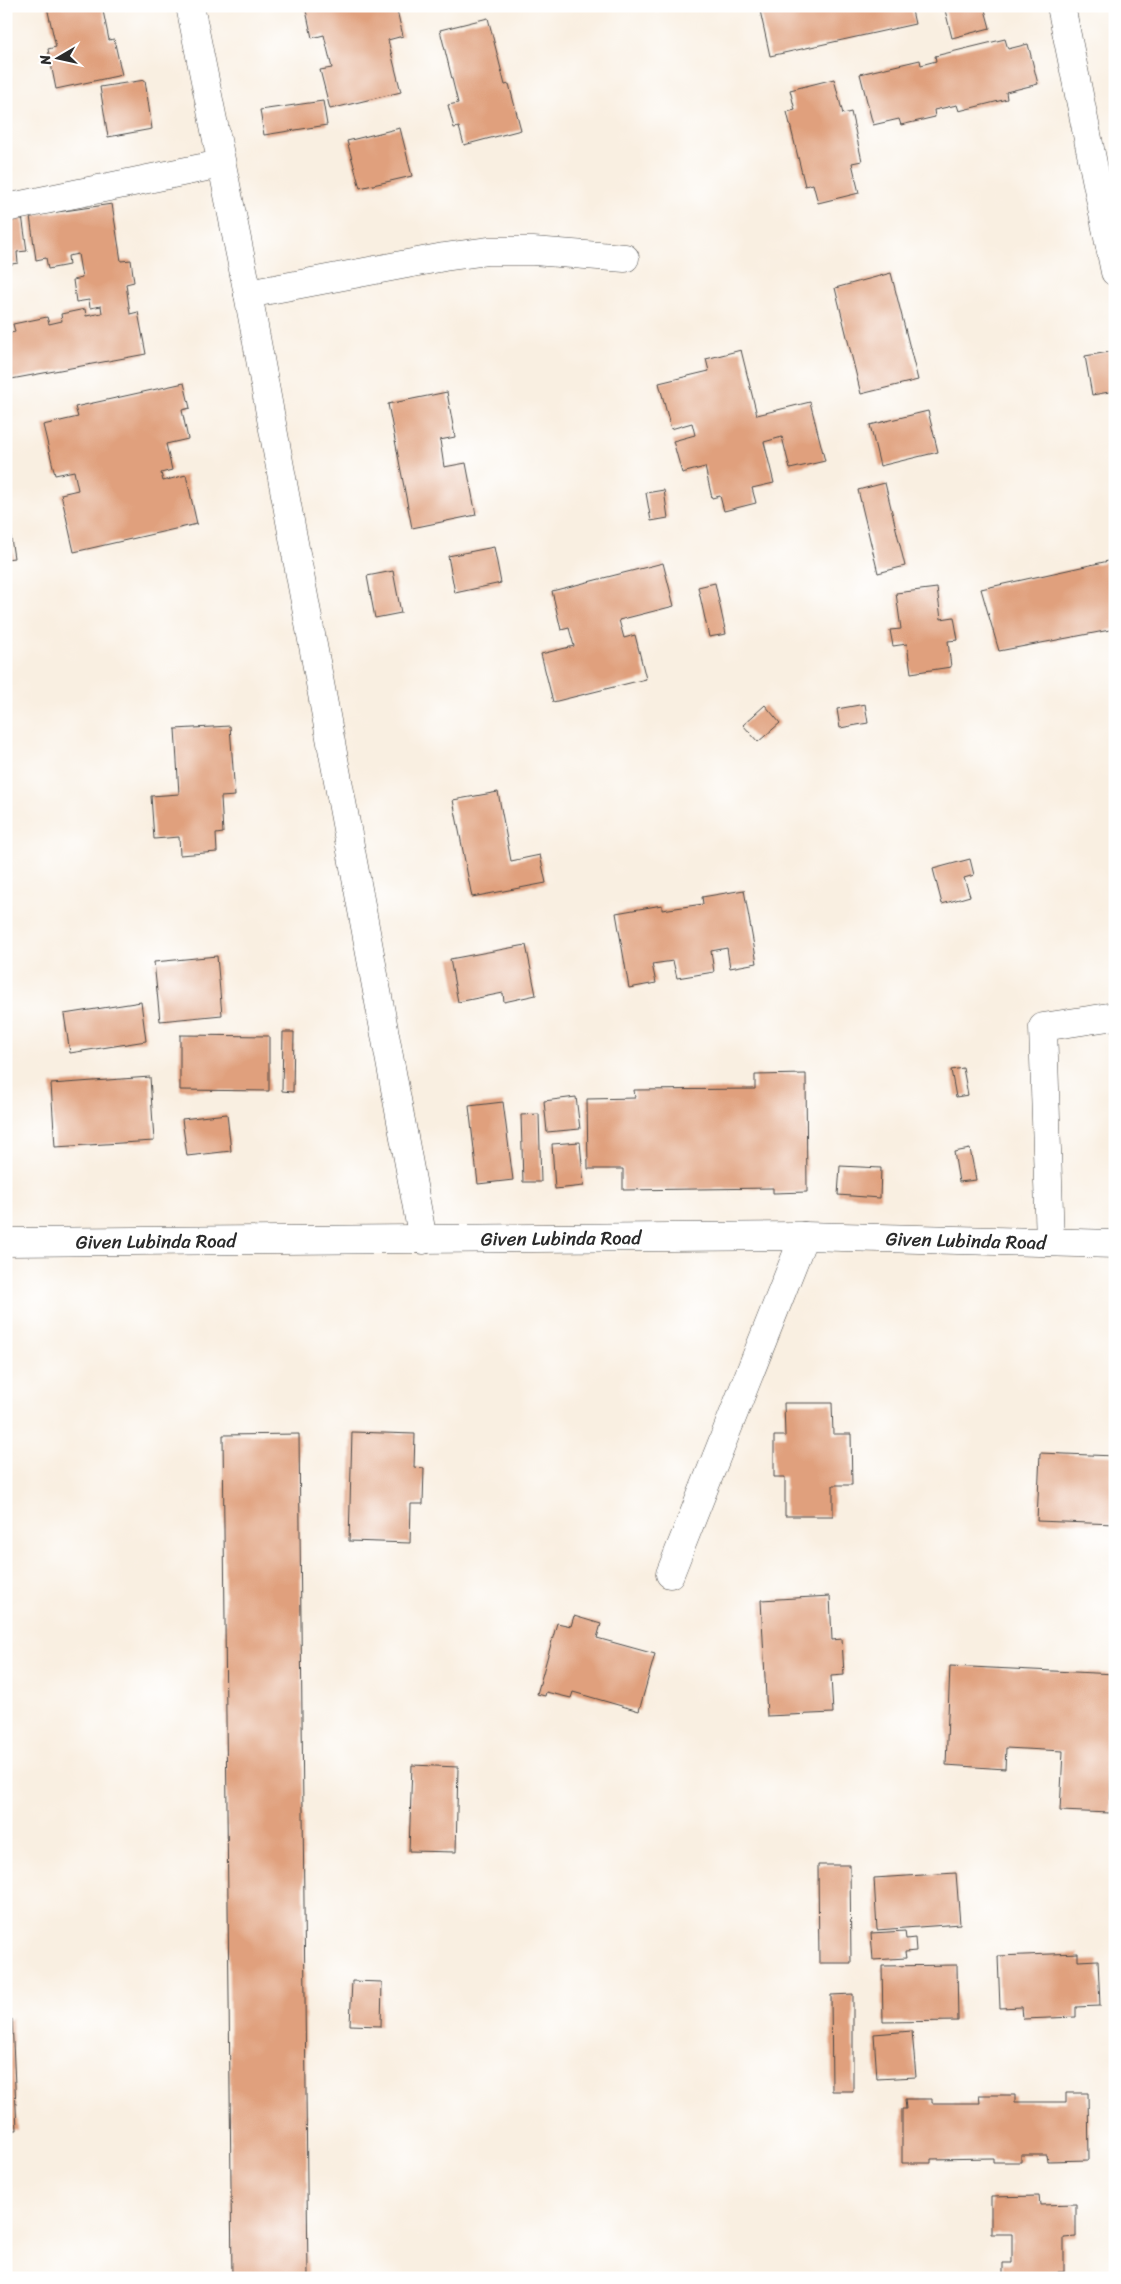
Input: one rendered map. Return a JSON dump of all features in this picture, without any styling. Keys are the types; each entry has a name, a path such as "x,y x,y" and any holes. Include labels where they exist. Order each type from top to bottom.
{"street":[{"path":"190,6 248,294 422,1240"},
{"path":"1061,6 1115,272"},
{"path":"6,208 221,164"},
{"path":"248,294 444,257 488,251 533,251 625,258"},
{"path":"1050,1242 1043,1027 1115,1016"},
{"path":"670,1574 804,1236"},
{"name":"Given Lubinda Road","path":"6,1242 804,1236 1115,1244"}],"building":[{"path":"102,6 109,40 114,39 122,75 56,89 48,49 56,47 47,7"},
{"path":"305,6 396,6 403,36 388,40 401,92 330,109 320,70 332,68 324,35 312,38"},
{"path":"759,6 911,6 915,24 770,56"},
{"path":"944,6 984,6 990,28 952,38"},
{"path":"488,18 505,85 509,84 521,130 464,145 459,127 454,128 448,105 458,103 440,30"},
{"path":"1005,39 1008,49 1028,44 1038,84 1006,92 1007,99 959,111 957,105 934,110 935,117 901,125 899,119 873,125 860,74 920,60 921,65 936,61 935,56"},
{"path":"834,79 843,114 851,112 862,161 852,163 859,193 818,203 813,184 805,186 787,112 795,110 790,90"},
{"path":"145,80 152,129 108,137 100,87"},
{"path":"323,101 327,125 264,135 260,110"},
{"path":"400,128 412,176 360,188 347,141"},
{"path":"112,204 121,261 131,260 134,282 126,284 130,314 138,312 146,354 6,380 6,334 15,332 13,324 47,317 49,324 62,321 61,314 85,309 86,316 102,313 101,306 90,308 89,300 76,302 73,280 82,278 78,254 68,256 69,265 48,269 46,258 36,260 30,216"},
{"path":"22,215 27,251 17,252 18,263 6,265 6,217"},
{"path":"891,273 918,380 861,394 835,288"},
{"path":"741,350 757,415 810,402 825,461 790,469 782,437 764,442 774,483 752,488 756,503 724,511 720,496 712,498 705,467 682,473 673,441 695,435 692,423 671,429 659,383 709,371 706,359"},
{"path":"1115,351 1115,391 1092,395 1085,356"},
{"path":"184,383 190,408 182,410 188,439 166,444 172,470 161,473 163,481 186,475 197,524 74,552 61,494 78,490 74,471 55,475 43,425 78,417 75,407"},
{"path":"447,392 455,437 440,440 444,467 466,463 476,515 412,528 388,404"},
{"path":"928,411 938,452 880,466 870,425"},
{"path":"885,483 905,566 878,573 858,490"},
{"path":"664,490 668,518 651,521 646,493"},
{"path":"9,525 14,558 6,559 6,526"},
{"path":"494,547 501,583 455,593 448,556"},
{"path":"1113,560 1115,629 999,651 981,589"},
{"path":"663,563 674,606 619,620 624,638 635,635 646,679 553,702 541,654 574,646 569,628 561,630 552,591"},
{"path":"393,571 401,613 375,618 367,576"},
{"path":"715,583 726,634 709,637 698,587"},
{"path":"937,588 941,619 954,617 958,640 948,641 951,667 911,673 907,644 893,646 890,630 901,629 896,593"},
{"path":"865,704 868,723 840,728 837,709"},
{"path":"765,705 780,723 758,742 743,725"},
{"path":"230,726 235,796 221,797 223,833 216,834 217,852 180,855 179,837 154,839 151,796 179,794 175,729"},
{"path":"498,792 511,861 540,855 546,883 472,897 453,800"},
{"path":"970,859 974,875 964,878 970,896 942,904 933,869"},
{"path":"744,890 757,963 730,968 727,948 711,951 714,972 677,978 673,961 652,964 656,983 629,988 616,913 662,905 662,910 703,904 702,897"},
{"path":"526,945 536,995 504,1002 503,993 458,1002 450,959"},
{"path":"217,956 222,1015 160,1021 154,962"},
{"path":"141,1002 146,1041 70,1053 64,1014"},
{"path":"283,1032 294,1032 293,1092 282,1091"},
{"path":"180,1035 269,1036 269,1091 180,1090"},
{"path":"963,1068 968,1095 956,1097 951,1070"},
{"path":"806,1074 807,1192 773,1193 773,1188 623,1190 623,1169 588,1169 587,1099 635,1098 634,1090 755,1089 755,1075"},
{"path":"150,1077 154,1141 55,1147 51,1084"},
{"path":"576,1097 580,1129 547,1132 544,1101"},
{"path":"503,1102 513,1180 478,1184 469,1106"},
{"path":"227,1114 231,1151 187,1156 182,1119"},
{"path":"539,1114 541,1182 523,1182 521,1115"},
{"path":"580,1142 584,1186 555,1189 552,1144"},
{"path":"970,1149 976,1180 959,1182 954,1152"},
{"path":"840,1166 881,1168 880,1198 838,1195"},
{"path":"784,1403 832,1403 833,1434 851,1434 852,1485 833,1485 833,1516 785,1516 785,1477 774,1477 774,1436 785,1436"},
{"path":"352,1432 415,1434 414,1467 424,1468 423,1504 411,1504 410,1543 349,1541"},
{"path":"299,1434 308,2278 232,2278 223,1435"},
{"path":"1040,1453 1115,1456 1115,1524 1037,1521"},
{"path":"830,1596 832,1640 842,1639 844,1675 831,1676 833,1713 767,1716 761,1600"},
{"path":"574,1616 601,1624 597,1638 655,1654 639,1711 573,1692 571,1698 546,1692 545,1696 537,1694 557,1623 571,1626"},
{"path":"950,1666 1115,1674 1110,1813 1060,1811 1063,1751 1006,1748 1005,1769 946,1765"},
{"path":"412,1765 458,1767 456,1852 409,1851"},
{"path":"818,1865 850,1865 851,1963 819,1963"},
{"path":"956,1873 960,1924 877,1930 874,1878"},
{"path":"905,1931 906,1939 915,1938 916,1951 905,1952 906,1958 873,1960 871,1933"},
{"path":"1078,1953 1078,1961 1098,1960 1100,2006 1076,2007 1076,2017 1023,2019 1022,2007 1000,2008 998,1956"},
{"path":"957,1965 958,2021 883,2022 882,1966"},
{"path":"352,1981 382,1982 381,2026 350,2025"},
{"path":"853,1994 853,2091 832,2091 831,1995"},
{"path":"12,2019 17,2130 6,2130 6,2020"},
{"path":"912,2031 916,2077 877,2079 874,2034"},
{"path":"1066,2093 1088,2093 1089,2160 1048,2161 1047,2155 1021,2155 1021,2162 993,2162 993,2158 931,2159 931,2163 902,2163 902,2109 906,2109 905,2099 932,2099 932,2103 980,2103 979,2095 1015,2095 1015,2102 1066,2102"},
{"path":"1039,2196 1040,2205 1076,2204 1076,2237 1064,2238 1064,2272 1058,2272 1058,2278 1003,2278 1003,2263 1012,2263 1012,2234 991,2234 991,2197"}]}
